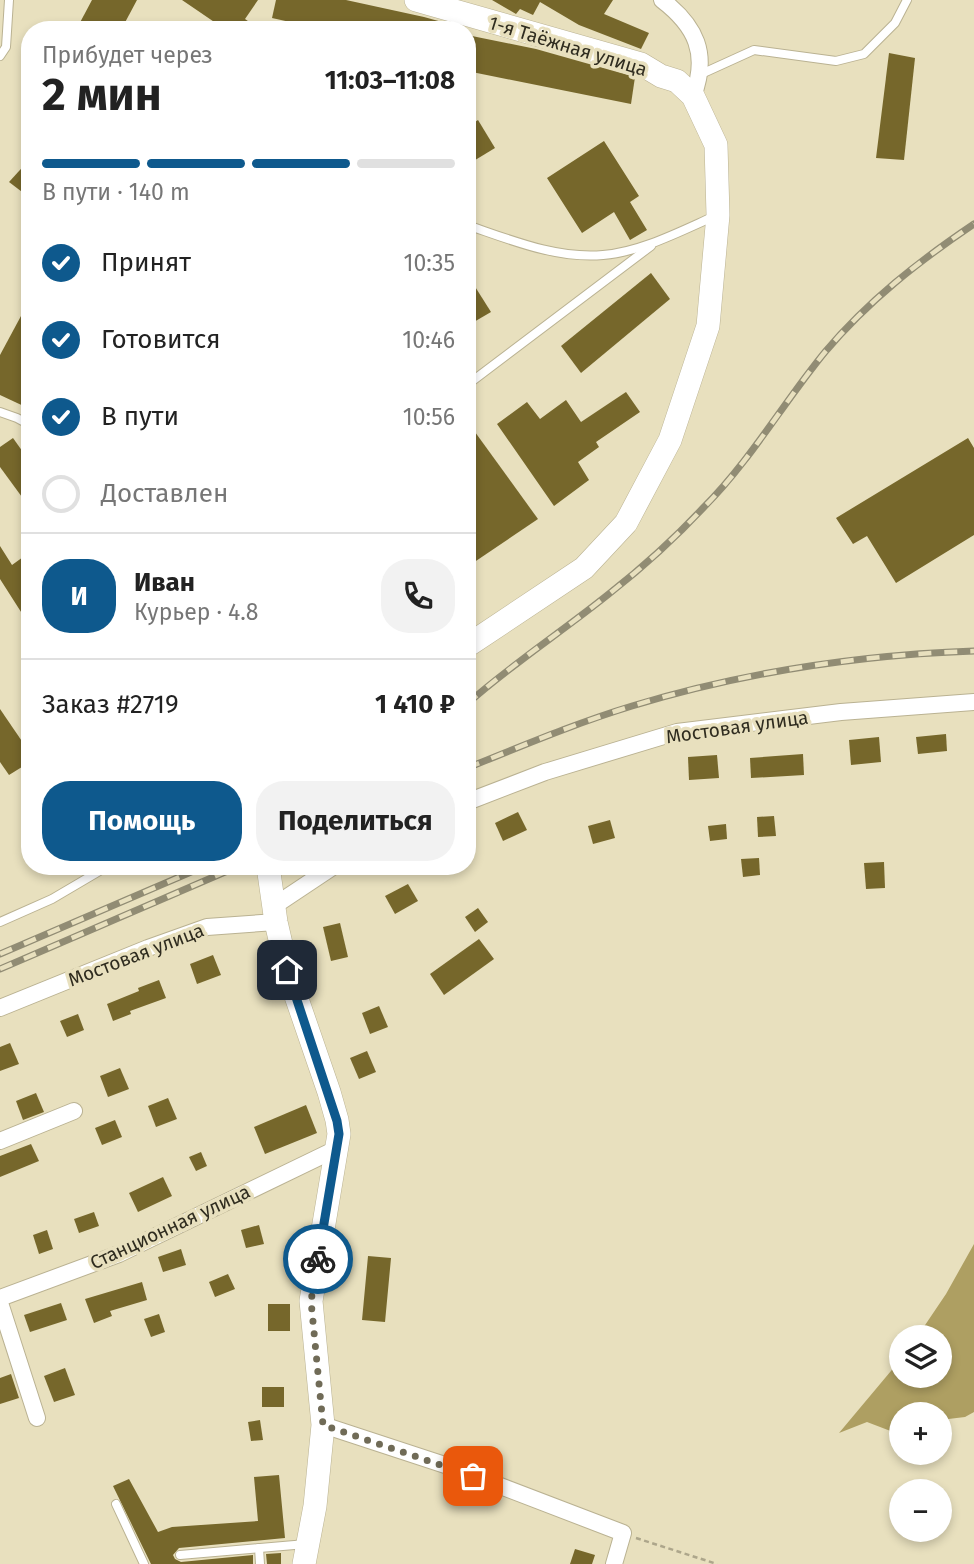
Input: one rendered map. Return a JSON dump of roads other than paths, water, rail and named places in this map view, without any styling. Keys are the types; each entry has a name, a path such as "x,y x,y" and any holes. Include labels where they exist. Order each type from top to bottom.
{"street":[{"name":"1-я Таёжная улица","path":"416,0 641,64 677,82 696,85"},
{"path":"476,640 584,568 626,523 670,440 708,326 718,215 716,145 696,85 697,40 676,11 662,0"},
{"name":"Мостовая улица","path":"476,799 545,772 677,732 841,712 974,702"},
{"path":"269,875 287,970 339,1134 311,1301 323,1425 306,1554"},
{"name":"Мостовая улица","path":"0,1008 207,927 275,914 323,875"},
{"path":"0,1141 74,1111"},
{"name":"Станционная улица","path":"0,1298 119,1254 336,1149"},
{"path":"0,1303 37,1418"},
{"path":"323,1425 448,1466 623,1534 614,1564"}],"lane":[{"path":"0,56 6,47 9,0"},
{"path":"696,85 754,50 836,61 864,54 895,23 907,0"},
{"path":"476,228 530,247 584,256 607,255 656,242 718,215"},
{"path":"476,378 656,242"},
{"path":"0,412 21,420"},
{"path":"0,922 52,898 92,875"},
{"path":"117,1504 144,1564"},
{"path":"180,1555 259,1548 306,1554"},
{"path":"259,1548 260,1564"}],"railway":[{"path":"476,697 647,563 721,489 841,333 895,283 974,224"},
{"path":"476,764 611,713 716,684 844,661 974,651"},
{"path":"0,954 184,875"},
{"path":"0,969 218,875"}]}
